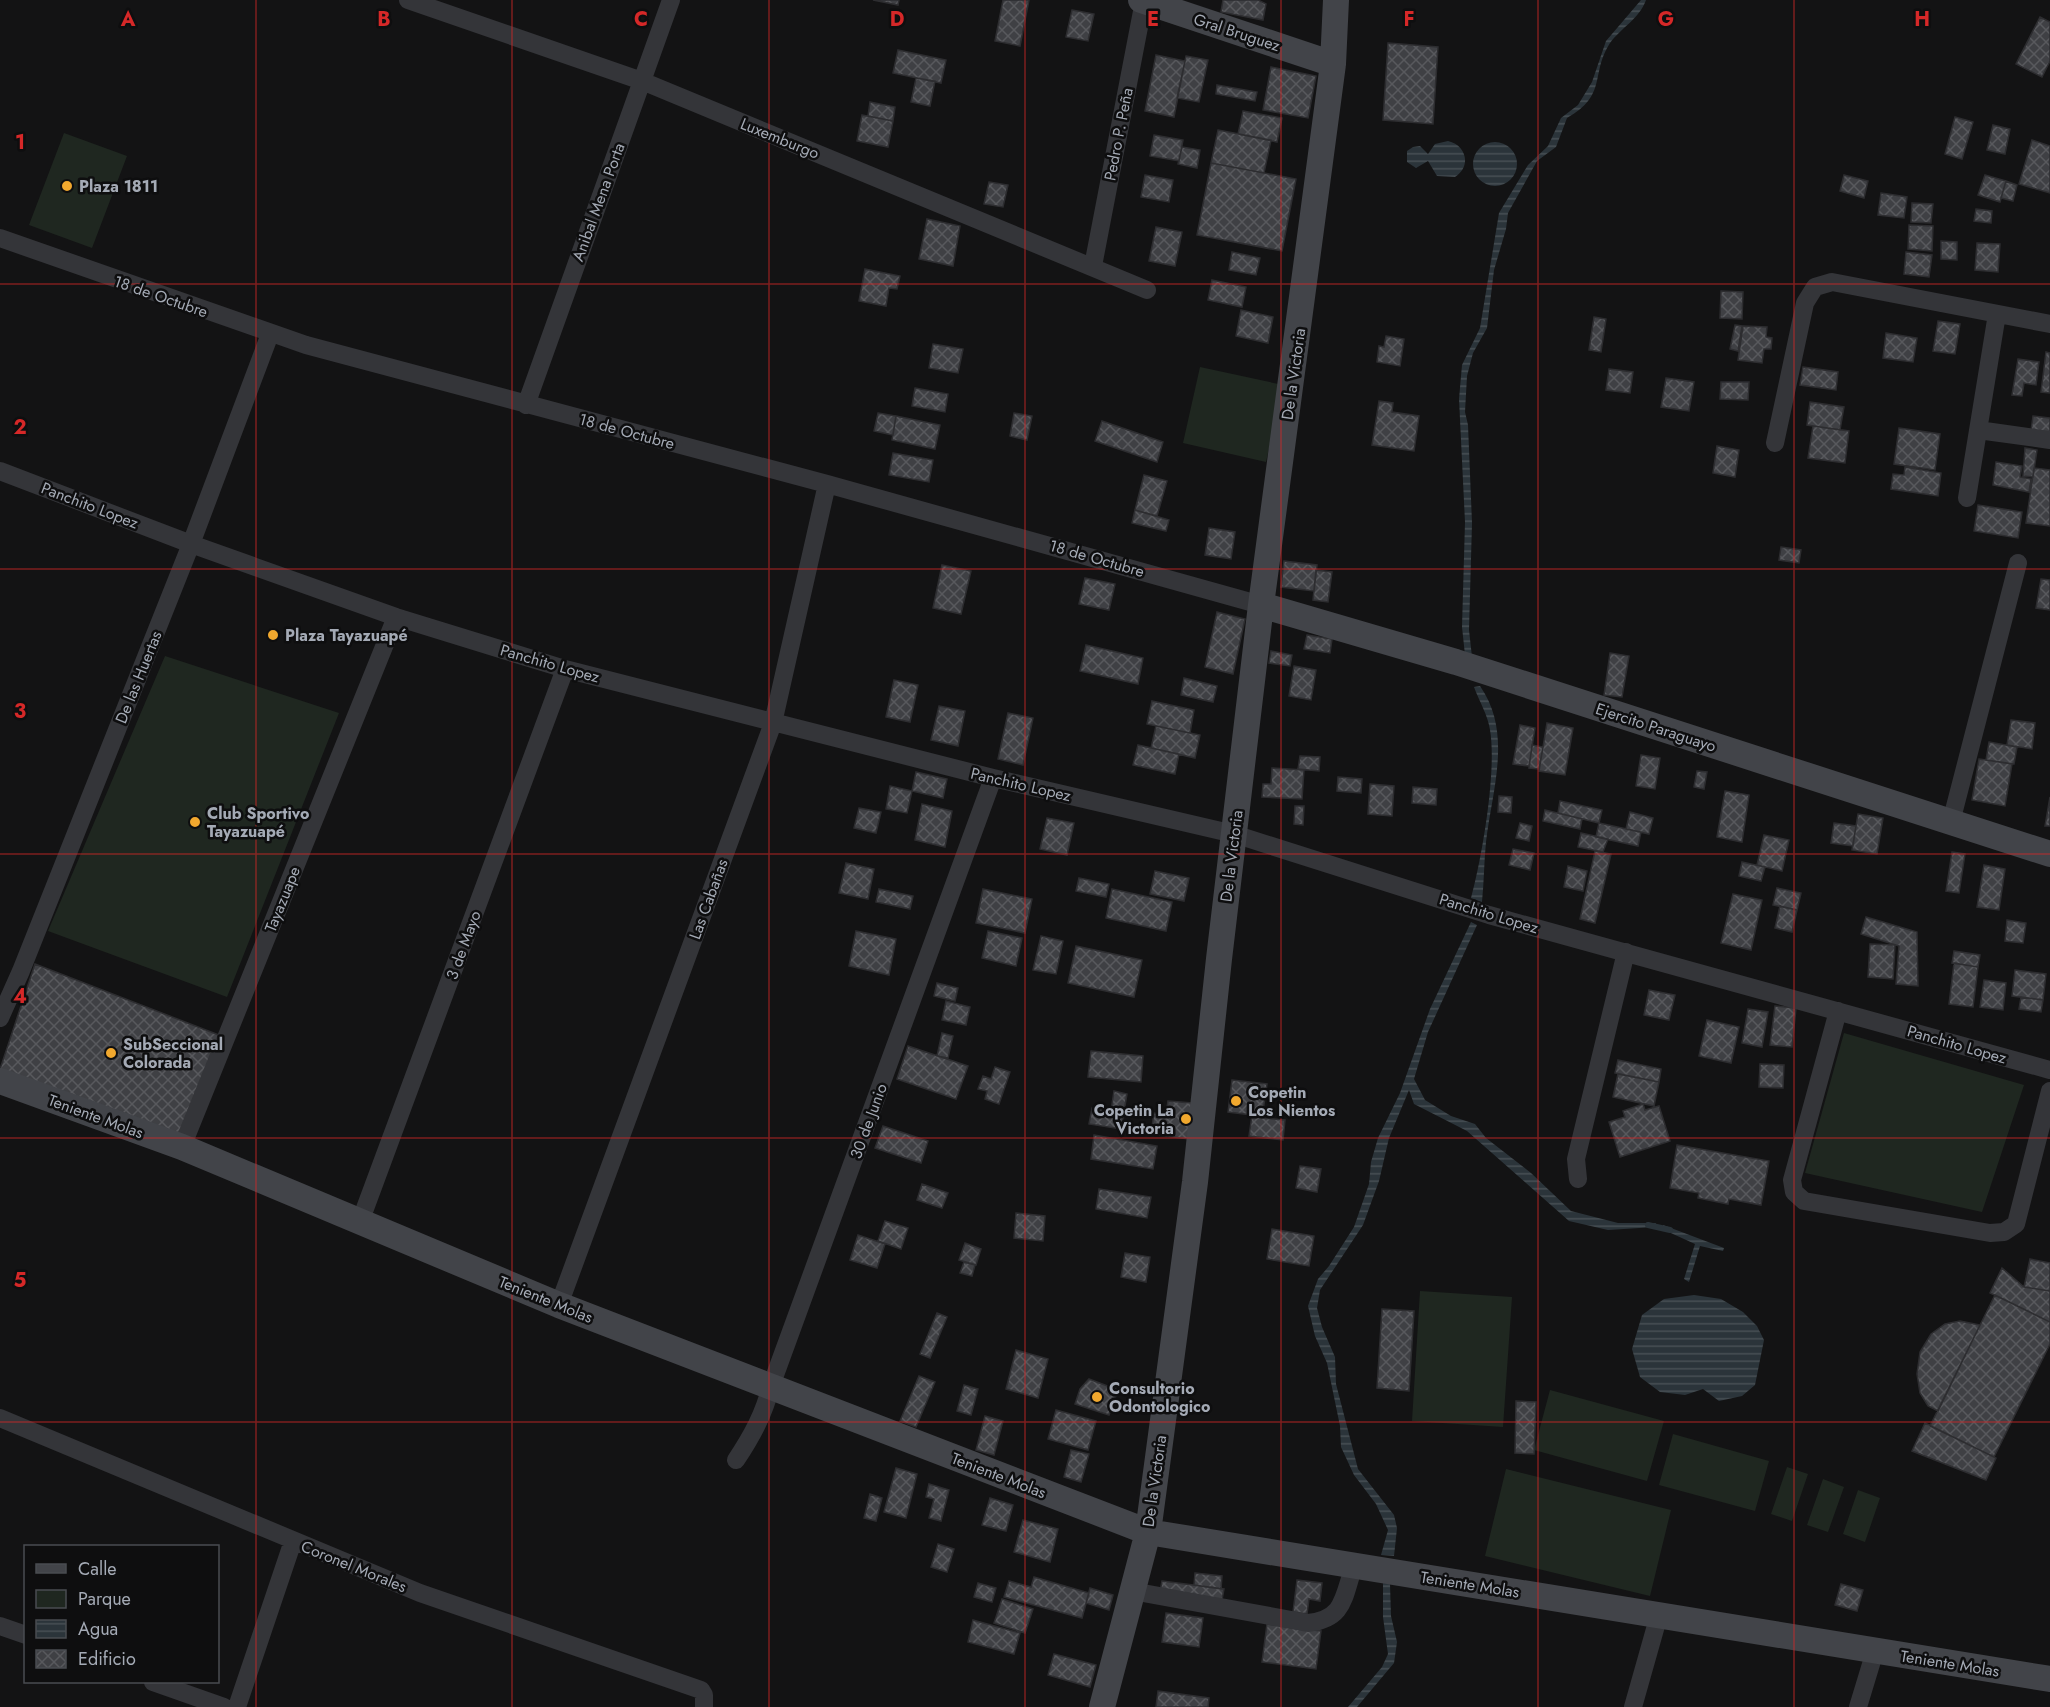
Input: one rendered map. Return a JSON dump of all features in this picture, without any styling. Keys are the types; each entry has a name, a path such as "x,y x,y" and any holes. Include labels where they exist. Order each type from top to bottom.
{"street":[{"name":"Luxemburgo","path":"408,0 642,81 1147,290"},
{"name":"Anibal Mena Porta","path":"526,405 671,0"},
{"name":"Gral Bruguez","path":"1142,0 1333,64"},
{"name":"Pedro P. Peña","path":"1093,266 1142,0"},
{"name":"De la Victoria","path":"1102,1707 1148,1532 1195,1182 1261,605 1333,64 1336,0"},
{"name":"18 de Octubre","path":"0,238 270,334 526,405 827,484 1261,605"},
{"path":"1775,443 1805,303 1815,287 1832,282 2050,324"},
{"path":"1967,498 1997,314"},
{"name":"De las Huertas","path":"0,1018 21,971 191,544 270,334"},
{"path":"1978,430 2050,440"},
{"name":"Panchito Lopez","path":"0,471 191,544 396,617 566,669 993,778 1234,834 1489,915 2050,1070"},
{"name":"Las Cabañas","path":"560,1305 773,723 827,484"},
{"path":"1951,822 2018,563"},
{"name":"Ejercito Paraguayo","path":"1261,605 1456,662 2050,854"},
{"name":"Tayazuape","path":"182,1147 396,617"},
{"name":"3 de Mayo","path":"360,1222 566,669"},
{"name":"30 de Junio","path":"736,1460 758,1426 993,778"},
{"path":"1578,1179 1576,1159 1626,952"},
{"path":"1838,1011 1792,1180 1794,1192 1804,1202 1990,1233 2004,1232 2016,1224 2050,1091"},
{"name":"Teniente Molas","path":"0,1081 182,1147 560,1305 1148,1532 2050,1679"},
{"name":"Coronel Morales","path":"0,1418 420,1593 701,1690 704,1705"},
{"path":"237,1707 293,1541"},
{"path":"1132,1591 1308,1623 1325,1621 1338,1612 1354,1566"},
{"path":"1633,1707 1659,1615"},
{"path":"0,1626 24,1634"},
{"path":"1858,1707 1875,1652"},
{"path":"156,1683 224,1707"}],"green space":[{"path":"64,133 127,156 92,248 29,225"},
{"path":"1200,367 1283,385 1266,462 1183,443"},
{"name":"Club Sportivo Tayazuapé","path":"165,656 339,713 227,997 48,931"},
{"path":"1844,1033 2024,1085 1982,1212 1805,1173"},
{"path":"1420,1291 1512,1297 1503,1427 1412,1421"},
{"path":"1550,1390 1664,1421 1647,1481 1534,1450"},
{"path":"1673,1434 1769,1461 1755,1511 1659,1485"},
{"path":"1787,1467 1808,1474 1792,1521 1771,1514"},
{"path":"1506,1469 1671,1510 1650,1596 1485,1556"},
{"path":"1823,1479 1844,1487 1828,1532 1807,1525"},
{"path":"1858,1490 1880,1498 1865,1542 1843,1534"}],"water":[{"path":"1641,0 1646,0 1643,7 1610,43 1604,54 1596,84 1588,101 1567,118 1556,147 1537,161 1508,213 1506,229 1494,270 1487,328 1473,353 1467,376 1465,412 1468,425 1472,523 1469,630 1472,657 1465,655 1462,627 1465,522 1459,399 1462,365 1480,328 1499,213 1528,165 1548,146 1561,118 1578,105 1592,82 1606,41"},
{"path":"1448,141 1459,147 1465,156 1464,167 1455,177 1437,176 1428,161 1416,168 1407,162 1407,151 1413,147 1420,146 1428,154 1435,144"},
{"path":"1495,142 1510,149 1517,164 1510,179 1495,186 1480,179 1473,164 1480,149"},
{"path":"1480,686 1490,704 1496,723 1498,742 1498,762 1486,842 1482,902 1471,898 1487,814 1492,747 1487,719 1474,687"},
{"path":"1471,922 1477,925 1428,1032 1414,1079 1425,1100 1451,1116 1475,1124 1486,1138 1531,1173 1571,1211 1618,1223 1656,1223 1655,1227 1608,1230 1569,1221 1467,1131 1414,1104 1409,1090 1389,1138 1379,1181 1363,1225 1320,1290 1317,1308 1322,1327 1335,1357 1336,1384 1358,1469 1394,1515 1397,1528 1394,1556 1381,1555 1388,1530 1376,1504 1354,1475 1341,1447 1340,1426 1327,1363 1315,1336 1308,1306 1318,1279 1354,1227 1369,1184 1371,1162 1378,1138 1400,1093 1430,1009"},
{"path":"1663,1225 1724,1248 1723,1251 1700,1246 1689,1282 1684,1279 1695,1244 1662,1229"},
{"path":"1694,1295 1721,1299 1743,1312 1757,1326 1764,1340 1755,1385 1742,1396 1719,1401 1703,1389 1685,1395 1660,1392 1640,1377 1632,1349 1642,1315 1664,1299"},
{"path":"1383,1583 1390,1584 1391,1616 1397,1642 1394,1663 1357,1707 1348,1707 1382,1667 1388,1654 1383,1617"}],"building":[{"path":"873,0 899,0 898,5"},
{"path":"1003,0 1029,0 1020,46 995,41"},
{"path":"1223,0 1258,0 1266,4 1263,20 1221,12"},
{"path":"1072,10 1094,14 1088,41 1066,37"},
{"path":"2040,17 2050,22 2050,61 2042,77 2016,64"},
{"path":"1388,43 1438,47 1433,124 1383,120"},
{"path":"898,50 946,60 941,83 893,73"},
{"path":"1156,55 1185,61 1174,117 1145,111"},
{"path":"1186,56 1208,60 1199,102 1177,98"},
{"path":"1271,67 1316,76 1308,118 1263,110"},
{"path":"916,78 935,81 930,106 911,102"},
{"path":"1217,85 1257,92 1255,101 1216,94"},
{"path":"870,102 895,107 893,121 868,116"},
{"path":"1243,111 1282,118 1277,142 1238,134"},
{"path":"862,115 893,121 888,147 857,141"},
{"path":"1955,117 1973,122 1962,159 1945,154"},
{"path":"1993,125 2010,129 2005,154 1987,150"},
{"path":"1218,130 1271,140 1264,173 1211,163"},
{"path":"1154,135 1183,140 1179,161 1150,156"},
{"path":"2032,140 2050,146 2050,193 2019,184"},
{"path":"1182,147 1200,150 1197,168 1178,164"},
{"path":"1211,163 1296,179 1282,251 1197,235"},
{"path":"1145,175 1173,180 1169,202 1141,197"},
{"path":"1844,175 1868,181 1864,198 1840,191"},
{"path":"1985,175 2006,181 2000,202 1978,195"},
{"path":"2006,181 2017,185 2013,201 2001,198"},
{"path":"989,182 1008,185 1003,207 984,204"},
{"path":"1881,193 1907,197 1904,218 1878,215"},
{"path":"1912,203 1933,204 1931,223 1911,222"},
{"path":"1976,209 1992,211 1991,223 1974,221"},
{"path":"927,219 960,226 953,266 919,259"},
{"path":"1909,225 1933,226 1932,251 1908,249"},
{"path":"1156,227 1182,232 1175,266 1149,261"},
{"path":"1941,241 1957,242 1957,260 1941,259"},
{"path":"1977,243 2000,244 1998,272 1975,270"},
{"path":"1232,252 1260,258 1256,275 1229,270"},
{"path":"1906,252 1932,255 1929,277 1904,274"},
{"path":"865,269 900,276 897,289 889,288 886,306 859,301"},
{"path":"1212,280 1246,287 1242,307 1208,300"},
{"path":"1721,291 1743,292 1742,319 1720,318"},
{"path":"1241,310 1273,317 1268,343 1236,336"},
{"path":"1594,317 1606,319 1601,352 1589,350"},
{"path":"1938,321 1960,324 1955,354 1933,351"},
{"path":"1735,325 1742,326 1738,351 1730,349"},
{"path":"1743,326 1767,327 1766,337 1772,338 1771,349 1764,349 1762,363 1738,360"},
{"path":"1886,333 1917,338 1913,362 1883,358"},
{"path":"1386,336 1404,339 1400,366 1377,362 1379,346 1384,347"},
{"path":"933,344 963,349 958,373 929,368"},
{"path":"2046,352 2050,353 2050,393 2041,392"},
{"path":"2018,359 2039,362 2036,385 2024,383 2022,396 2012,395"},
{"path":"1803,367 1838,372 1836,390 1800,385"},
{"path":"1609,369 1633,372 1630,393 1606,390"},
{"path":"1666,378 1694,382 1689,411 1661,407"},
{"path":"1721,382 1749,382 1748,400 1720,399"},
{"path":"915,388 948,394 945,412 912,406"},
{"path":"1379,401 1393,403 1392,412 1419,416 1414,451 1372,445"},
{"path":"1810,402 1844,407 1840,430 1807,425"},
{"path":"878,413 896,416 893,435 874,431"},
{"path":"1014,413 1032,416 1027,440 1010,436"},
{"path":"896,416 940,425 935,449 892,440"},
{"path":"2033,416 2050,418 2050,432 2031,431"},
{"path":"1102,421 1163,442 1157,462 1095,441"},
{"path":"1813,426 1849,431 1845,463 1808,458"},
{"path":"1899,428 1940,434 1935,470 1894,464"},
{"path":"1717,446 1739,450 1735,477 1713,473"},
{"path":"2025,448 2037,450 2033,477 2023,476"},
{"path":"893,453 933,460 929,482 889,475"},
{"path":"1996,462 2022,466 2020,477 2031,479 2029,492 1993,485"},
{"path":"1905,467 1941,473 1938,496 1891,489 1893,474 1904,475"},
{"path":"2034,468 2050,470 2050,526 2026,523"},
{"path":"1144,475 1167,481 1157,516 1135,510"},
{"path":"1978,505 2022,512 2018,538 1974,531"},
{"path":"1135,510 1169,520 1166,531 1132,523"},
{"path":"1209,528 1235,532 1231,559 1205,555"},
{"path":"1781,547 1801,550 1799,563 1779,560"},
{"path":"1284,561 1317,565 1314,591 1281,587"},
{"path":"942,565 971,571 961,614 933,608"},
{"path":"1316,570 1332,572 1328,602 1313,600"},
{"path":"1085,578 1115,584 1109,610 1079,604"},
{"path":"2041,579 2050,580 2050,610 2036,608"},
{"path":"1217,612 1245,619 1233,674 1205,667"},
{"path":"1307,635 1332,639 1330,653 1304,649"},
{"path":"1086,645 1143,658 1138,684 1080,671"},
{"path":"1271,651 1292,655 1290,666 1269,663"},
{"path":"1610,653 1629,656 1622,697 1604,695"},
{"path":"1294,666 1316,670 1311,700 1289,696"},
{"path":"1184,678 1217,686 1213,702 1181,695"},
{"path":"894,680 918,685 910,722 886,717"},
{"path":"1152,701 1194,710 1190,733 1147,724"},
{"path":"939,706 965,711 958,746 931,740"},
{"path":"1008,713 1033,718 1023,765 998,759"},
{"path":"2011,720 2035,723 2032,749 2007,745"},
{"path":"1547,723 1573,728 1565,775 1539,771"},
{"path":"1520,725 1535,728 1529,766 1513,764"},
{"path":"1156,726 1200,735 1195,758 1151,748"},
{"path":"1989,742 2017,747 2014,764 1986,760"},
{"path":"1138,745 1179,754 1175,774 1133,765"},
{"path":"1532,745 1543,747 1539,769 1529,768"},
{"path":"1641,755 1660,758 1655,789 1636,786"},
{"path":"1300,756 1320,757 1319,771 1298,769"},
{"path":"1979,759 2012,764 2005,806 1972,800"},
{"path":"1272,768 1304,770 1302,799 1262,797 1263,784 1271,784"},
{"path":"1697,771 1707,772 1704,789 1694,787"},
{"path":"916,772 947,779 943,798 912,791"},
{"path":"1338,777 1362,779 1361,793 1337,791"},
{"path":"1370,784 1394,786 1392,816 1368,814"},
{"path":"890,786 912,791 907,813 886,809"},
{"path":"1413,787 1437,789 1436,805 1412,803"},
{"path":"1725,791 1749,795 1742,842 1717,837"},
{"path":"1499,796 1512,797 1511,813 1498,812"},
{"path":"2050,797 2050,826 2045,826"},
{"path":"1560,801 1602,810 1599,823 1558,813"},
{"path":"922,804 952,811 945,847 915,840"},
{"path":"1295,806 1304,806 1303,825 1294,824"},
{"path":"859,808 881,812 876,833 854,828"},
{"path":"1545,810 1582,819 1580,829 1543,821"},
{"path":"1630,812 1653,818 1649,834 1626,829"},
{"path":"1858,814 1883,818 1877,854 1852,850"},
{"path":"1047,818 1074,823 1067,855 1040,849"},
{"path":"1520,823 1532,826 1529,841 1516,838"},
{"path":"1599,823 1641,832 1638,846 1596,837"},
{"path":"1834,823 1856,826 1853,846 1831,843"},
{"path":"1581,833 1608,839 1603,852 1578,847"},
{"path":"1764,835 1789,840 1782,871 1757,865"},
{"path":"1513,849 1534,853 1530,870 1509,865"},
{"path":"1595,851 1611,854 1595,923 1580,919"},
{"path":"1952,852 1965,854 1959,893 1946,891"},
{"path":"1742,862 1765,867 1761,881 1739,876"},
{"path":"846,863 874,869 868,899 839,893"},
{"path":"1984,865 2005,869 1999,910 1977,907"},
{"path":"1568,866 1587,871 1583,891 1564,887"},
{"path":"1155,871 1189,878 1184,901 1150,894"},
{"path":"1079,878 1109,884 1106,897 1076,891"},
{"path":"1777,888 1801,893 1797,910 1773,905"},
{"path":"879,889 913,896 910,909 876,902"},
{"path":"983,889 1032,899 1025,933 976,923"},
{"path":"1112,889 1172,902 1166,931 1106,918"},
{"path":"1733,894 1762,900 1751,950 1721,943"},
{"path":"1780,906 1797,910 1792,932 1775,928"},
{"path":"1866,917 1917,932 1918,986 1896,984 1899,946 1861,934"},
{"path":"2007,920 2026,923 2023,943 2005,941"},
{"path":"856,931 896,939 889,975 849,966"},
{"path":"988,931 1022,938 1016,966 982,958"},
{"path":"1041,936 1063,941 1056,974 1033,970"},
{"path":"1870,944 1895,945 1893,979 1868,977"},
{"path":"1076,946 1142,960 1134,997 1068,983"},
{"path":"1954,951 1980,955 1978,967 1952,963"},
{"path":"1954,963 1978,967 1973,1007 1949,1004"},
{"name":"SubSeccional Colorada","path":"35,964 224,1037 178,1140 0,1069"},
{"path":"2015,970 2046,974 2043,1000 2012,996"},
{"path":"1984,980 2006,983 2003,1010 1980,1007"},
{"path":"937,983 958,988 955,1001 934,996"},
{"path":"1649,990 1675,995 1669,1020 1644,1015"},
{"path":"2021,997 2043,1000 2041,1012 2019,1009"},
{"path":"946,1001 970,1007 966,1025 942,1020"},
{"path":"1775,1006 1796,1008 1792,1047 1770,1045"},
{"path":"1748,1009 1768,1012 1762,1047 1742,1043"},
{"path":"1707,1020 1739,1027 1731,1063 1699,1056"},
{"path":"942,1033 953,1036 948,1058 937,1056"},
{"path":"908,1046 968,1066 956,1099 897,1079"},
{"path":"1091,1051 1143,1056 1141,1082 1088,1077"},
{"path":"1618,1060 1661,1069 1659,1082 1615,1073"},
{"path":"1760,1064 1784,1065 1783,1088 1759,1087"},
{"path":"995,1067 1010,1072 999,1104 985,1099 987,1091 978,1089 983,1076 991,1079"},
{"path":"1618,1074 1659,1082 1654,1106 1613,1097"},
{"path":"1232,1080 1267,1084 1262,1118 1285,1120 1283,1140 1249,1136 1252,1115 1228,1112"},
{"path":"1114,1091 1127,1094 1121,1129 1089,1124 1092,1108 1111,1111"},
{"path":"1168,1101 1192,1103 1188,1139 1151,1134 1154,1113 1166,1115"},
{"path":"1643,1104 1645,1110 1659,1106 1670,1141 1620,1157 1609,1122 1625,1117 1623,1111"},
{"path":"883,1126 928,1141 921,1163 875,1148"},
{"path":"1094,1135 1157,1146 1153,1169 1091,1159"},
{"path":"1677,1145 1769,1161 1761,1205 1729,1199 1728,1204 1698,1198 1699,1193 1670,1188"},
{"path":"1300,1166 1321,1169 1317,1192 1296,1188"},
{"path":"922,1184 948,1193 942,1208 917,1200"},
{"path":"1099,1189 1151,1197 1147,1218 1096,1209"},
{"path":"1016,1213 1045,1216 1043,1241 1014,1238"},
{"path":"885,1221 908,1228 901,1249 878,1241"},
{"path":"1272,1229 1314,1236 1309,1266 1267,1259"},
{"path":"858,1235 885,1244 877,1268 850,1260"},
{"path":"965,1243 981,1249 976,1265 959,1260"},
{"path":"1125,1253 1150,1257 1146,1282 1121,1277"},
{"path":"2030,1259 2050,1263 2050,1291 2024,1287"},
{"path":"964,1262 975,1265 972,1276 960,1273"},
{"path":"2002,1268 2024,1287 2050,1291 2050,1322 1990,1293"},
{"path":"1995,1295 2050,1322 2050,1344 1994,1457 1930,1426"},
{"path":"1382,1309 1414,1311 1409,1391 1377,1388"},
{"path":"937,1313 947,1317 930,1358 920,1354"},
{"path":"1960,1321 1980,1325 1938,1411 1928,1406 1920,1393 1917,1374 1920,1352 1931,1334 1945,1324"},
{"path":"1016,1350 1048,1359 1038,1398 1006,1389"},
{"path":"919,1376 935,1382 916,1427 900,1421"},
{"name":"Consultorio Odontologico","path":"1089,1379 1118,1390 1109,1415 1075,1404 1080,1389"},
{"path":"964,1385 978,1389 971,1415 957,1411"},
{"path":"1516,1401 1536,1402 1534,1454 1515,1453"},
{"path":"1056,1410 1096,1421 1088,1450 1048,1439"},
{"path":"985,1416 1003,1421 994,1455 976,1450"},
{"path":"1925,1423 1996,1458 1986,1480 1912,1451"},
{"path":"1071,1450 1089,1454 1081,1482 1064,1477"},
{"path":"896,1468 917,1474 906,1518 884,1512"},
{"path":"929,1484 949,1490 941,1521 929,1518 934,1499 926,1497"},
{"path":"870,1494 882,1498 876,1521 864,1518"},
{"path":"990,1498 1013,1505 1006,1531 982,1525"},
{"path":"1023,1520 1058,1529 1050,1562 1014,1552"},
{"path":"938,1544 954,1549 947,1572 931,1567"},
{"path":"1195,1573 1222,1576 1221,1589 1194,1585"},
{"path":"1034,1577 1089,1593 1082,1618 1004,1597 1009,1581 1031,1587"},
{"path":"1297,1580 1322,1583 1320,1601 1309,1599 1307,1614 1293,1612"},
{"path":"1162,1581 1224,1589 1222,1600 1160,1592"},
{"path":"978,1583 996,1588 992,1602 974,1597"},
{"path":"1841,1584 1863,1590 1857,1611 1835,1605"},
{"path":"1090,1588 1113,1595 1109,1610 1086,1603"},
{"path":"1002,1599 1033,1609 1025,1633 994,1623"},
{"path":"1166,1613 1203,1618 1199,1647 1162,1642"},
{"path":"973,1620 1020,1633 1014,1654 968,1642"},
{"path":"1267,1624 1321,1631 1316,1669 1262,1662"},
{"path":"1054,1654 1096,1665 1090,1687 1048,1675"},
{"path":"1158,1691 1209,1698 1208,1707 1156,1707"}],"waterway":[{"path":"1648,1225 1670,1230"}],"place":[{"name":"Plaza 1811","path":"67,186"},
{"name":"Plaza Tayazuapé","path":"273,635"},
{"name":"Club Sportivo Tayazuapé","path":"195,822"},
{"name":"SubSeccional Colorada","path":"111,1053"},
{"name":"Copetin Los Nientos","path":"1236,1101"},
{"name":"Copetin La Victoria","path":"1186,1119"},
{"name":"Consultorio Odontologico","path":"1097,1397"}]}
